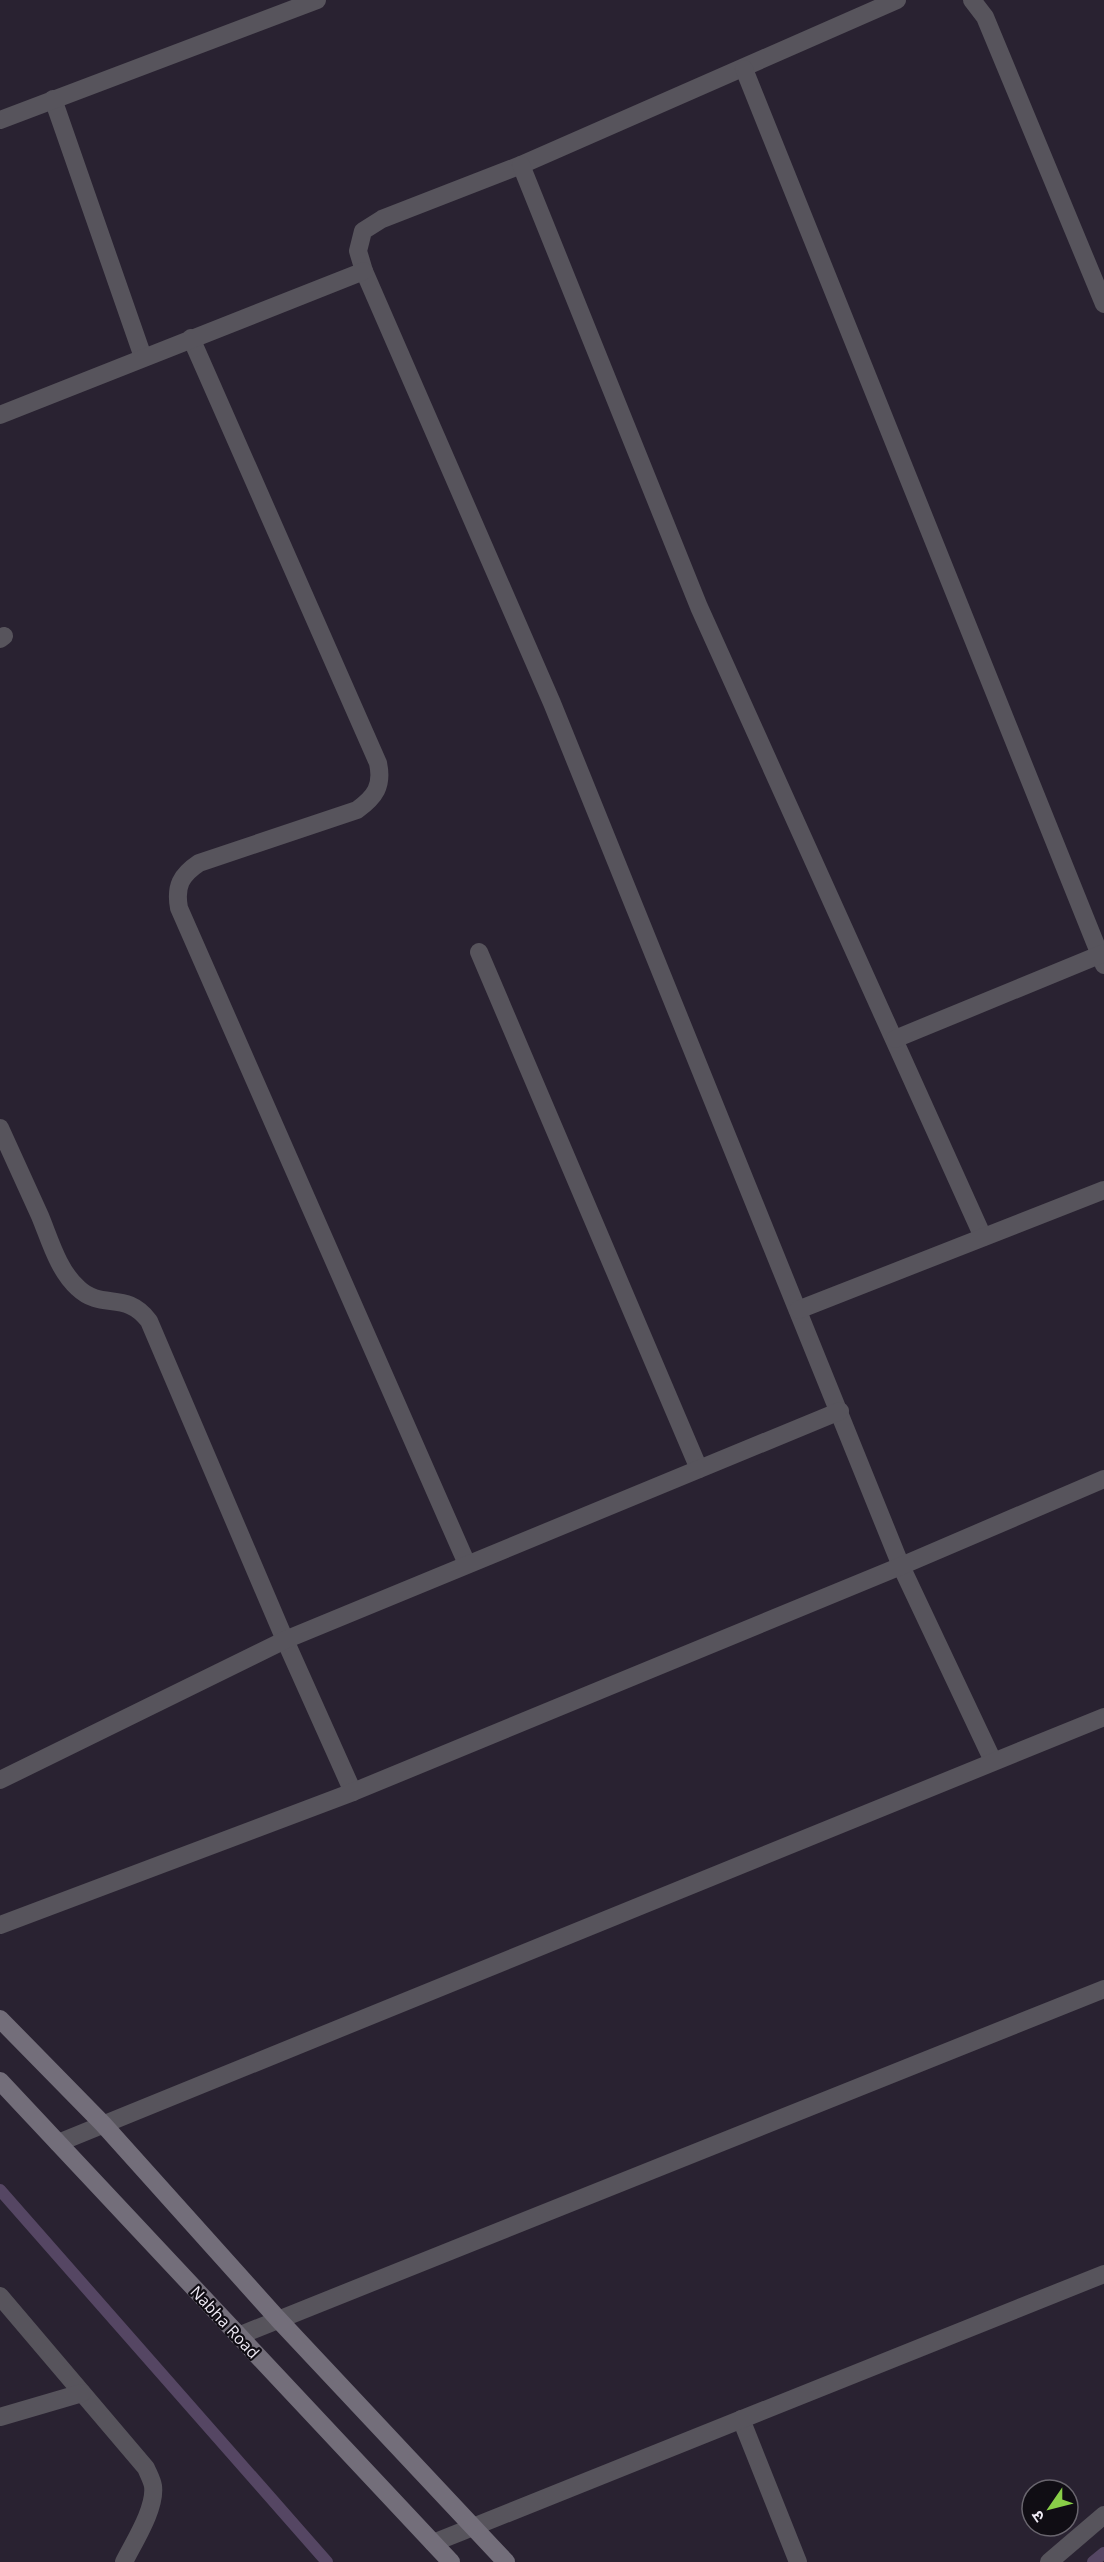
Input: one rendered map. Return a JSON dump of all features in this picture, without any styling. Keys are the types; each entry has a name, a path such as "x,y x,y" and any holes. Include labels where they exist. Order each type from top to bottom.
{"main road":[{"path":"0,2019 103,2124 278,2319 506,2562"},
{"name":"Nabha Road","path":"0,2081 450,2562"}],"street":[{"path":"0,120 317,0"},
{"path":"897,0 521,165 382,219 363,231 358,251 364,271 552,703 901,1566 993,1761"},
{"path":"972,0 985,17 1104,304"},
{"path":"744,69 1102,957 895,1039"},
{"path":"52,99 143,357"},
{"path":"521,165 699,607 983,1237"},
{"path":"0,415 364,271"},
{"path":"191,338 378,763 380,783 371,800 357,810 199,863 186,872 178,885 179,908 467,1564"},
{"path":"479,952 699,1469"},
{"path":"0,1128 65,1274 87,1296 99,1300 124,1302 140,1308 149,1321 285,1640 353,1792"},
{"path":"798,1310 1104,1190"},
{"path":"0,1780 285,1640 840,1411"},
{"path":"0,1925 353,1792 901,1566 1104,1479"},
{"path":"58,2143 1104,1717"},
{"path":"238,2336 1104,1989"},
{"path":"433,2543 1104,2274"},
{"path":"0,2296 146,2468 153,2485 153,2498 144,2523 124,2562"},
{"path":"0,2417 82,2393"},
{"path":"741,2419 798,2562"},
{"path":"1049,2562 1104,2515"}],"waterway":[{"path":"0,2190 327,2562"},
{"path":"1093,2562 1104,2553"}]}
